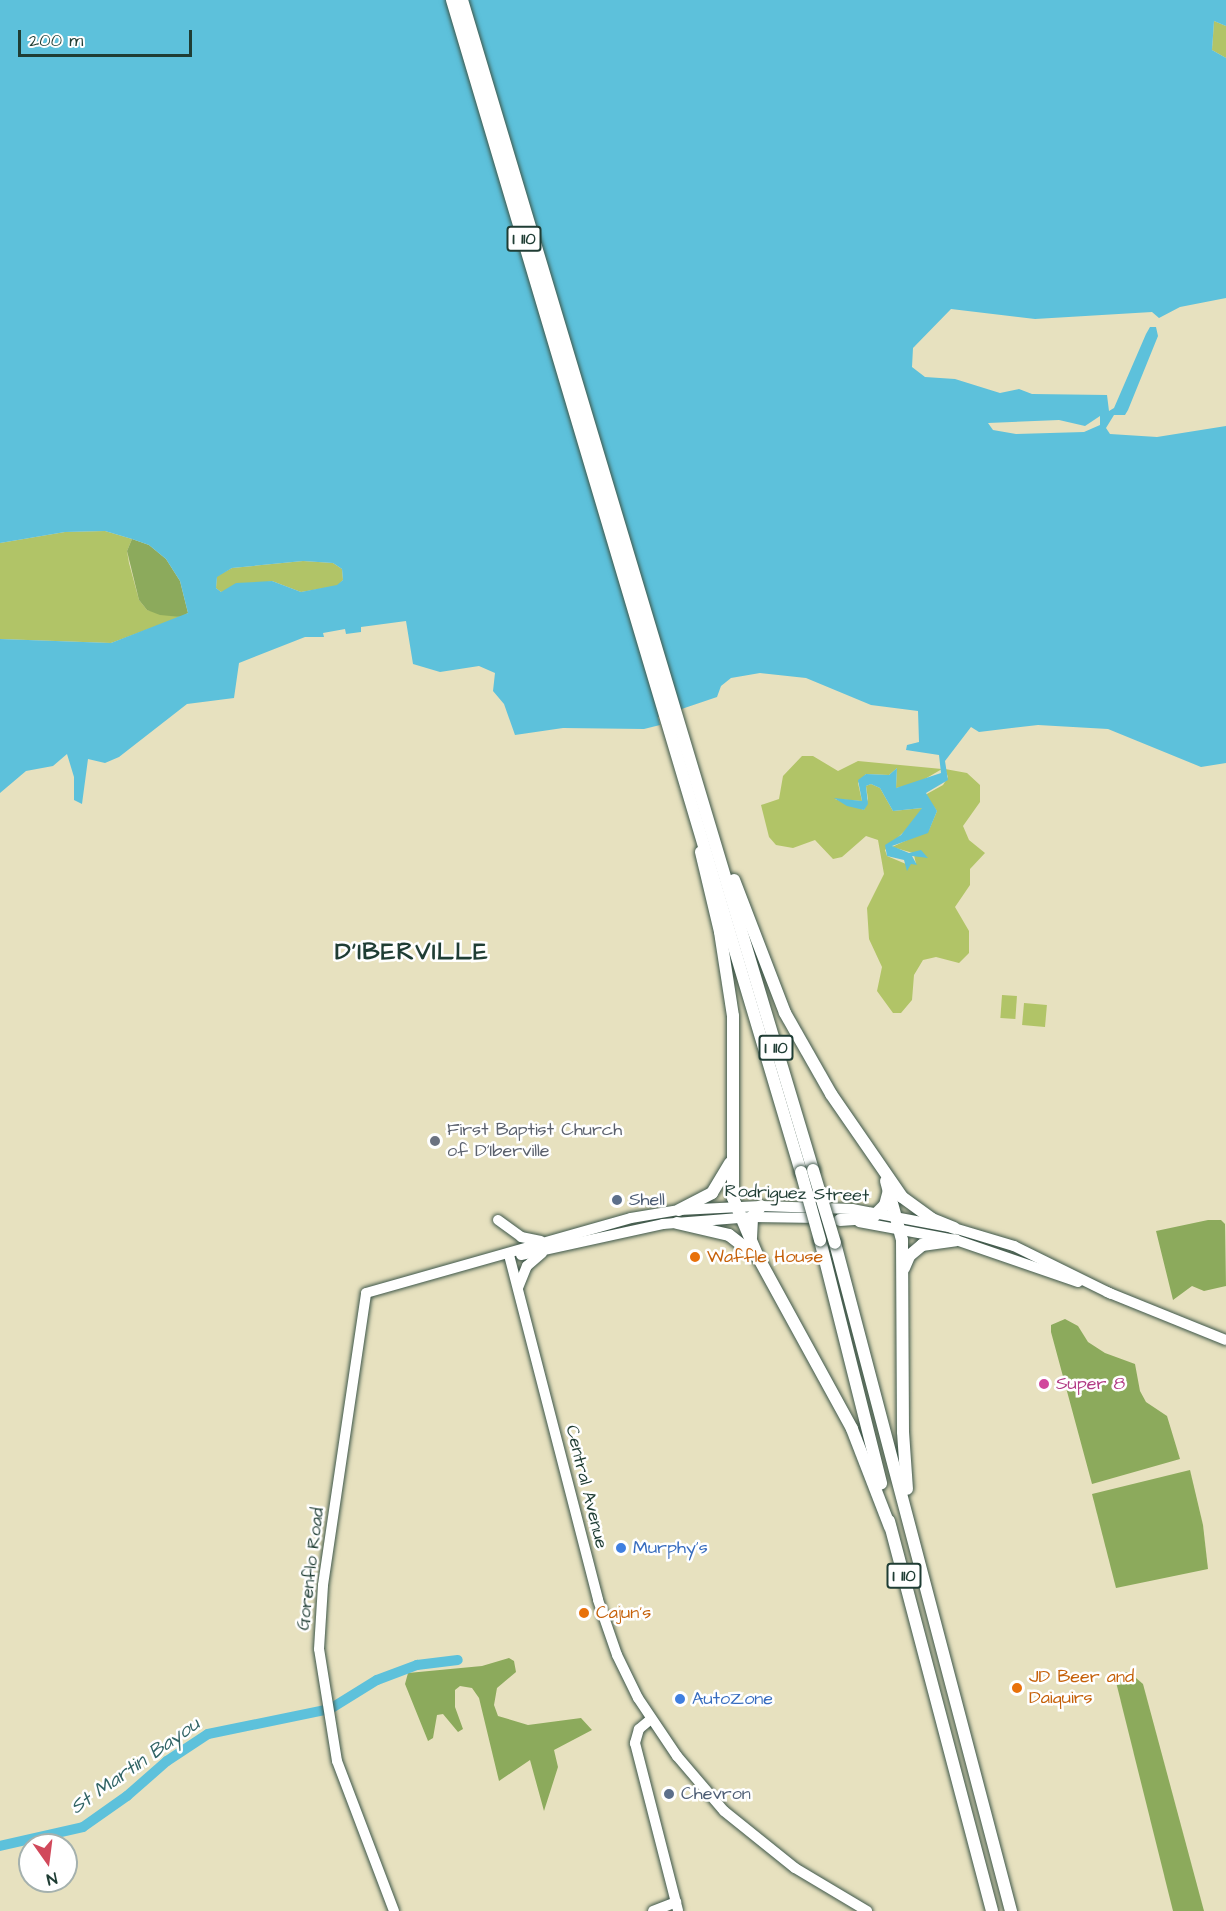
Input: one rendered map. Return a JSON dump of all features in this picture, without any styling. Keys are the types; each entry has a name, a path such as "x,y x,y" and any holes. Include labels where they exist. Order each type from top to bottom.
{"highway":[{"name":"I 110","path":"452,0 601,477"},
{"name":"I 110","path":"462,0 691,792 693,819 735,927"},
{"name":"I 110","path":"620,542 706,811 735,927 807,1171 835,1243 1011,1911"},
{"path":"735,927 732,1156 737,1212 756,1252 852,1429 890,1527"},
{"path":"735,927 770,979 803,1047 887,1184 898,1222 904,1452 914,1539"},
{"path":"678,1216 712,1193 726,1174 732,1156"},
{"name":"I 110","path":"807,1171 820,1240 890,1527 992,1911"},
{"path":"840,1220 872,1218 879,1213 887,1184"},
{"path":"887,1184 916,1209 955,1234"},
{"path":"756,1252 752,1217 761,1206"},
{"path":"678,1216 729,1235 756,1252"},
{"path":"901,1278 915,1250 930,1241 955,1234"}],"main road":[{"name":"Rodriguez Street","path":"366,1293 508,1254 634,1229 678,1216 737,1212 761,1206 879,1213 898,1222"},
{"name":"Rodriguez Street","path":"737,1212 752,1217 898,1222 1014,1246 1111,1294 1226,1340"},
{"path":"498,1220 521,1237 550,1245"},
{"path":"518,1288 532,1259 550,1245"},
{"name":"Central Avenue","path":"508,1254 598,1600 617,1655 638,1698 696,1780 724,1811 795,1868 867,1911"},
{"name":"Gorenflo Road","path":"366,1293 323,1585 319,1649 337,1761 394,1911"},
{"path":"638,1698 639,1729 636,1749 677,1907 653,1911"},
{"path":"639,1729 651,1719"}],"green space":[{"path":"1214,21 1226,26 1226,58 1212,50"},
{"path":"105,531 132,539 127,551 129,563 139,600 147,610 181,617 111,643 0,639 0,543 65,532"},
{"path":"132,539 149,545 166,559 180,581 188,613 181,617 160,615 147,610 139,600 127,551"},
{"path":"303,561 333,563 342,569 343,580 337,586 301,592 272,581 221,592 216,588 217,576 232,568"},
{"path":"802,756 813,756 838,771 858,761 942,769 918,783 896,788 897,768 889,775 866,774 858,783 862,801 835,799 864,810 868,799 866,786 871,784 880,788 893,811 922,808 918,818 885,850 887,856 906,864 916,864 914,855 927,857 892,847 929,830 937,811 925,795 943,785 948,777 945,769 967,773 980,785 980,802 963,826 969,840 985,853 970,869 970,885 955,907 969,931 969,953 959,963 936,957 923,960 914,975 912,1000 901,1013 893,1013 877,991 882,967 869,939 867,908 884,874 878,840 866,836 842,857 833,859 815,840 793,848 776,845 769,837 761,805 779,799 783,776"},
{"path":"1002,995 1017,996 1015,1019 1000,1018"},
{"path":"1024,1003 1047,1005 1045,1027 1022,1025"},
{"path":"1208,1220 1221,1220 1225,1224 1226,1286 1204,1291 1192,1286 1173,1300 1156,1231"},
{"path":"1065,1319 1078,1326 1088,1342 1105,1353 1135,1364 1140,1391 1146,1402 1167,1416 1180,1459 1092,1484 1051,1332 1051,1325"},
{"path":"1190,1470 1203,1525 1208,1569 1116,1588 1092,1494"},
{"path":"509,1658 514,1661 516,1672 497,1688 494,1705 498,1716 528,1725 581,1718 592,1730 554,1750 558,1767 544,1811 530,1760 499,1781 479,1698 472,1688 460,1686 455,1690 455,1707 463,1729 458,1732 443,1714 437,1715 433,1738 428,1741 405,1684 408,1673 482,1666"},
{"path":"1129,1672 1143,1684 1204,1911 1173,1911 1114,1674"}],"water":[{"path":"0,0 1226,0 1226,26 1214,21 1212,50 1226,58 1226,298 1180,307 1159,318 1152,312 1035,319 951,309 913,348 912,367 925,377 955,379 1000,393 1019,389 1032,394 1107,395 1109,411 1114,408 1146,334 1150,327 1156,327 1158,336 1128,410 1125,415 1114,415 1106,428 1110,434 1157,437 1226,426 1226,763 1201,767 1108,729 1038,725 979,732 971,727 945,761 948,780 926,793 937,811 928,833 892,846 909,853 921,850 928,858 912,856 917,865 911,864 907,871 904,860 887,856 885,845 901,835 922,808 893,811 880,788 871,784 866,786 868,804 864,810 847,806 834,798 862,801 858,780 866,774 889,775 897,768 896,788 941,773 939,755 906,750 907,745 919,742 918,711 871,705 806,678 760,673 731,678 721,686 717,697 658,717 660,725 644,729 563,728 515,735 504,704 493,691 495,673 479,666 440,672 413,664 406,621 361,627 361,632 346,634 345,629 323,633 324,637 305,637 239,663 234,698 187,704 119,757 105,763 88,759 82,804 74,800 74,777 67,754 53,766 26,771 0,793 0,639 111,643 188,613 180,581 166,559 149,545 105,531 65,532 0,543","holes":["1100,416 1100,425 1084,432 1016,434 993,430 988,423 1059,420 1085,426","303,561 333,563 342,569 343,580 337,585 301,592 272,581 236,583 221,592 216,588 217,577 232,568"]}],"waterway":[{"name":"St Martin Bayou","path":"0,1846 83,1827 127,1796 167,1761 208,1734 330,1709 377,1680 417,1665 458,1660"}],"place":[{"name":"First Baptist Church of D'Iberville","path":"435,1141"},
{"name":"Shell","path":"617,1200"},
{"name":"Waffle House","path":"695,1257"},
{"name":"Super 8","path":"1044,1384"},
{"name":"Murphy's","path":"621,1548"},
{"name":"Cajun's","path":"584,1613"},
{"name":"JD Beer and Daiquirs","path":"1017,1688"},
{"name":"AutoZone","path":"680,1699"},
{"name":"Chevron","path":"669,1794"}],"district":[{"name":"D'IBERVILLE","path":"412,953"}]}
